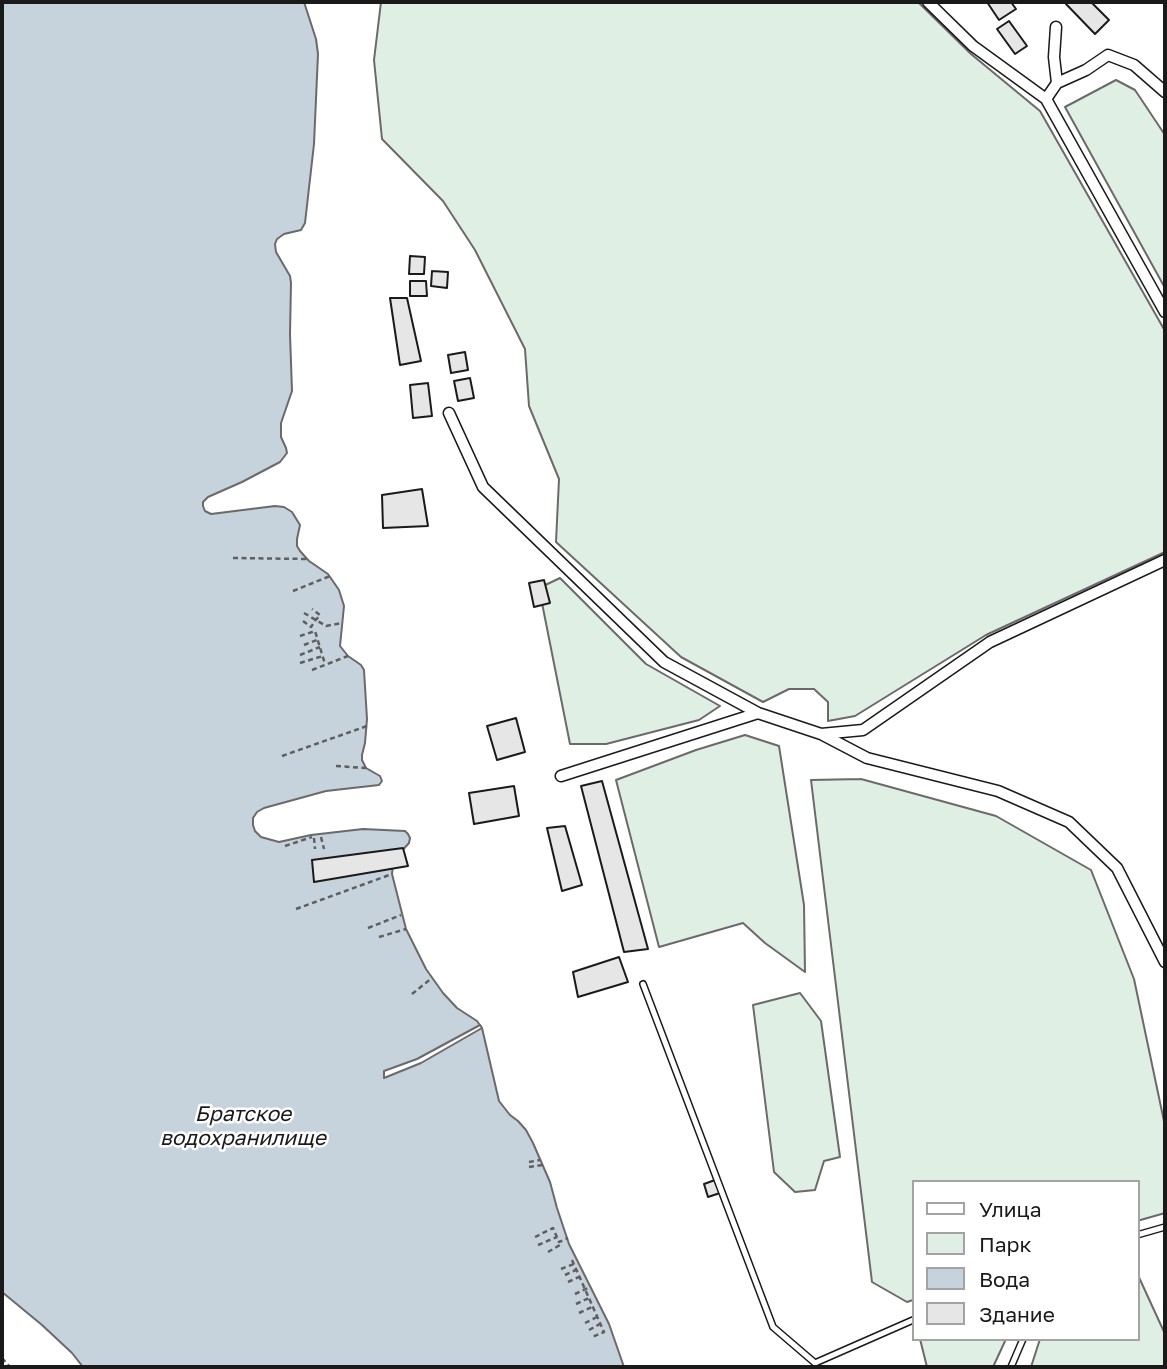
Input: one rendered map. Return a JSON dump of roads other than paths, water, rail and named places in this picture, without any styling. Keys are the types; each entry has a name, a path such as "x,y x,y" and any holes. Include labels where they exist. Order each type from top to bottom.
{"street":[{"path":"928,2 973,46 1046,99 1165,312"},
{"path":"1056,27 1054,57 1057,83"},
{"path":"1046,99 1057,83 1086,70 1108,55 1134,65 1165,92"},
{"path":"449,413 484,487 664,662 758,713 821,734 867,758 998,791 1069,821 1117,868 1165,962"},
{"path":"821,734 863,730 990,642 1165,560"},
{"path":"561,776 758,713"}],"lane":[{"path":"643,984 773,1327 815,1363 912,1320"},
{"path":"1139,1234 1165,1227"},
{"path":"1012,1367 1022,1341"}],"water":[{"name":"Братское водохранилище","path":"2,2 304,2 318,54 314,144 305,223 301,230 284,234 275,244 276,252 290,276 291,283 292,391 281,423 281,437 287,453 280,462 208,497 203,506 205,511 211,514 275,506 292,512 300,525 297,546 300,551 328,574 339,590 344,606 340,646 364,670 367,719 362,760 366,768 380,776 382,781 379,785 326,791 264,808 253,818 253,825 261,837 279,842 363,829 405,831 408,834 409,843 393,864 392,874 406,929 426,969 443,993 482,1028 499,1101 526,1130 533,1143 550,1182 569,1244 609,1324 624,1367 83,1367 42,1325 2,1292"}]}
